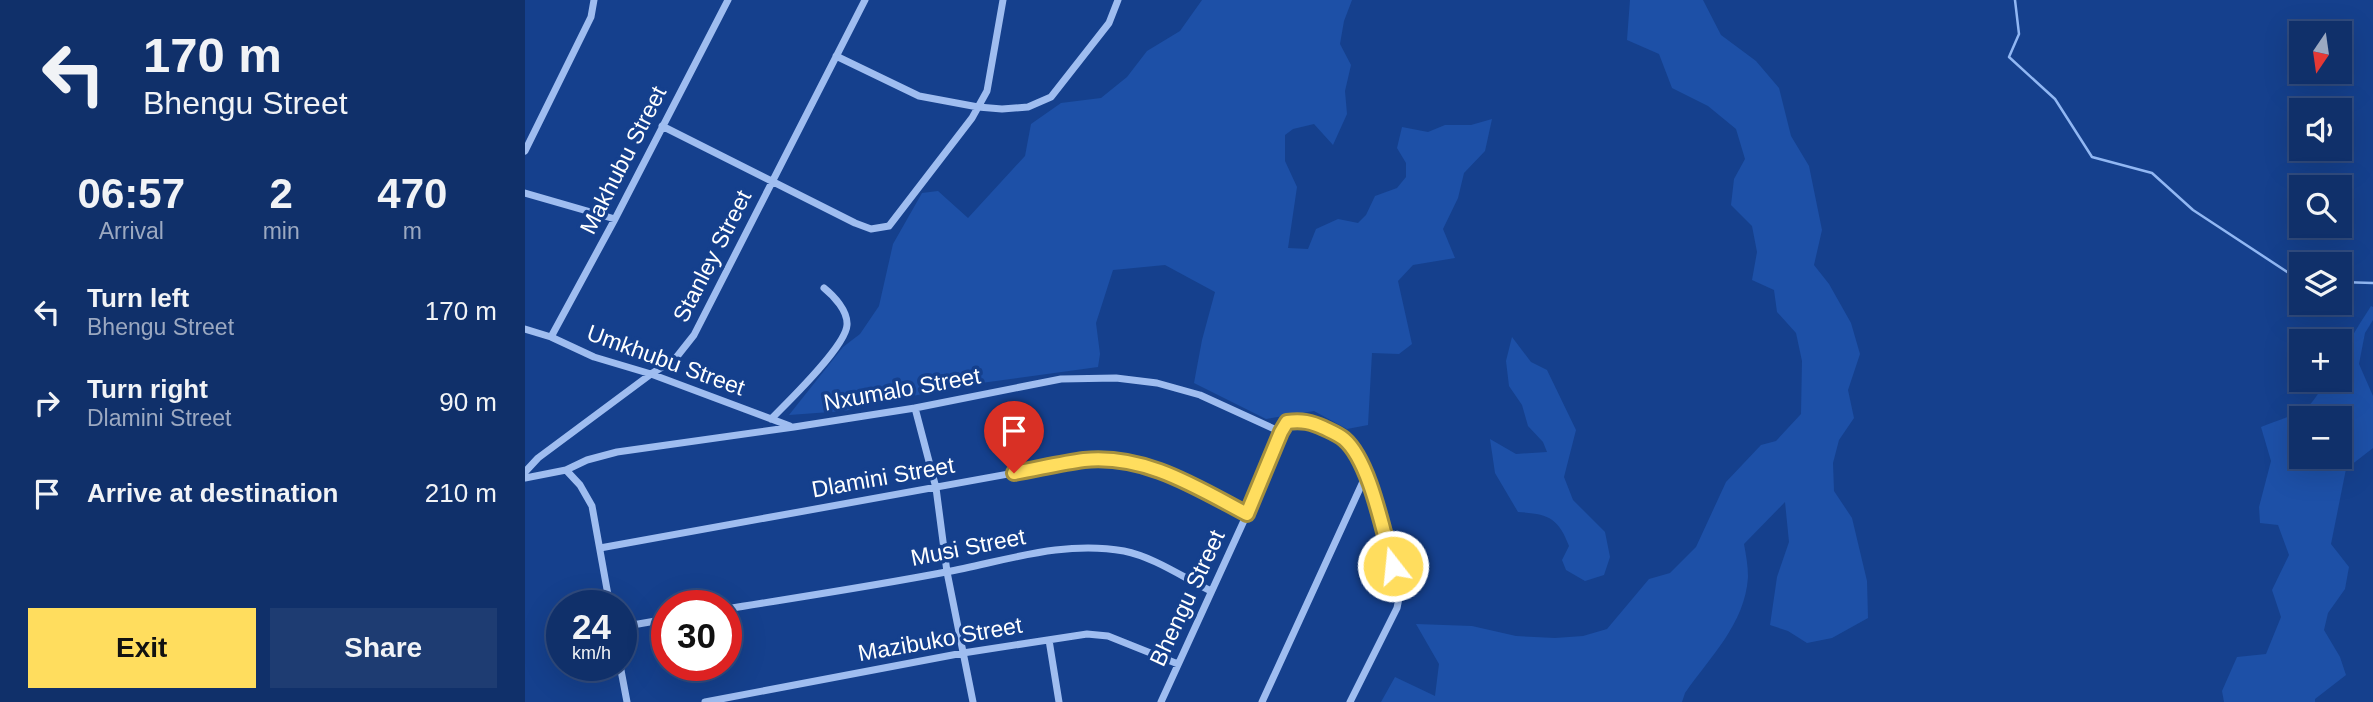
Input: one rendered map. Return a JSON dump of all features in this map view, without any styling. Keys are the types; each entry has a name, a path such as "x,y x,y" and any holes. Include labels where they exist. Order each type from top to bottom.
{"street":[{"path":"525,151 591,17 594,0"},
{"name":"Makhubu Street","path":"551,337 728,0"},
{"name":"Stanley Street","path":"525,472 538,458 675,359 694,335 865,0"},
{"path":"662,126 855,223 871,229 889,226 978,107 987,91 1003,0"},
{"path":"836,56 919,96 978,107 1028,107 1051,97 1109,23 1118,0"},
{"path":"525,193 615,219"},
{"path":"771,419 817,370 846,331 847,320 844,312 824,288"},
{"name":"Umkhubu Street","path":"525,329 551,337 594,358 651,374 793,428"},
{"name":"Nxumalo Street","path":"525,478 566,470 587,460 617,452 915,408 1061,379 1116,378 1157,383 1200,396 1281,432"},
{"path":"915,408 936,488 947,572 973,702"},
{"path":"1281,432 1287,422 1312,422 1343,439 1355,452 1367,474 1400,593 1397,608 1350,702"},
{"name":"Bhengu Street","path":"1161,702 1247,514 1281,432"},
{"name":"Dlamini Street","path":"600,548 1086,460 1130,463 1169,473 1247,514"},
{"path":"566,470 580,485 592,506 607,590"},
{"path":"1262,702 1367,474"},
{"name":"Musi Street","path":"742,606 947,572 1060,548 1127,552 1151,561 1211,592"},
{"name":"Mazibuko Street","path":"705,702 963,653 1087,634 1108,636 1178,664"},
{"path":"1049,640 1059,702"},
{"path":"623,681 627,702"}],"shaded area":[{"path":"1202,0 1352,0 1344,21 1340,44 1351,65 1345,91 1347,114 1333,145 1314,124 1293,129 1285,135 1285,161 1297,187 1288,248 1308,249 1316,229 1338,219 1358,223 1366,215 1375,196 1397,188 1406,177 1406,163 1397,148 1402,127 1428,132 1445,125 1471,125 1492,119 1485,151 1464,173 1458,198 1443,229 1455,258 1413,265 1398,281 1412,344 1399,354 1372,353 1368,425 1347,429 1314,411 1266,419 1194,383 1215,292 1165,265 1113,270 1096,323 1100,354 1098,367 959,386 844,411 789,415 843,347 860,334 879,306 893,244 922,193 938,191 968,218 1025,156 1031,124 1061,103 1101,98 1127,77 1147,51 1180,31"},
{"path":"1630,0 1703,0 1721,35 1756,61 1779,88 1791,136 1809,166 1822,230 1814,265 1829,284 1851,323 1860,354 1848,390 1854,418 1839,440 1833,463 1834,491 1852,518 1867,581 1868,618 1832,638 1807,643 1788,631 1770,625 1777,577 1789,542 1785,502 1744,544 1748,577 1740,610 1725,639 1685,693 1682,702 1381,702 1395,677 1435,696 1439,664 1416,624 1472,626 1516,636 1555,638 1583,636 1607,629 1649,579 1670,573 1696,547 1726,482 1761,445 1776,441 1801,414 1802,361 1796,333 1777,312 1774,290 1752,280 1757,252 1752,226 1731,205 1734,179 1745,159 1736,129 1708,106 1672,88 1659,54 1627,40"},
{"path":"2371,306 2373,307 2373,320 2365,333 2359,364 2373,396 2373,448 2352,464 2352,406 2307,406 2319,392 2352,392 2352,338"},
{"path":"1512,337 1531,362 1547,370 1576,430 1564,477 1573,500 1605,532 1610,557 1604,575 1585,581 1566,570 1562,560 1569,546 1561,529 1544,516 1518,512 1495,473 1490,439 1516,454 1547,452 1543,442 1528,426 1522,405 1509,386 1506,361"},
{"path":"2289,417 2289,469 2346,469 2331,544 2349,567 2345,589 2328,613 2324,630 2340,657 2346,675 2315,699 2315,702 2224,702 2222,691 2237,657 2266,654 2281,617 2272,590 2289,555 2278,525 2260,523 2259,507 2271,461 2261,427"}],"waterway":[{"path":"2015,0 2019,34 2009,57 2055,99 2092,157 2152,173 2193,210 2289,273"},
{"path":"2352,282 2373,283"}],"route":[{"path":"1014,473 1086,460 1130,463 1169,473 1247,514 1287,422 1312,422 1343,439 1355,452 1367,474 1393,566"}]}
